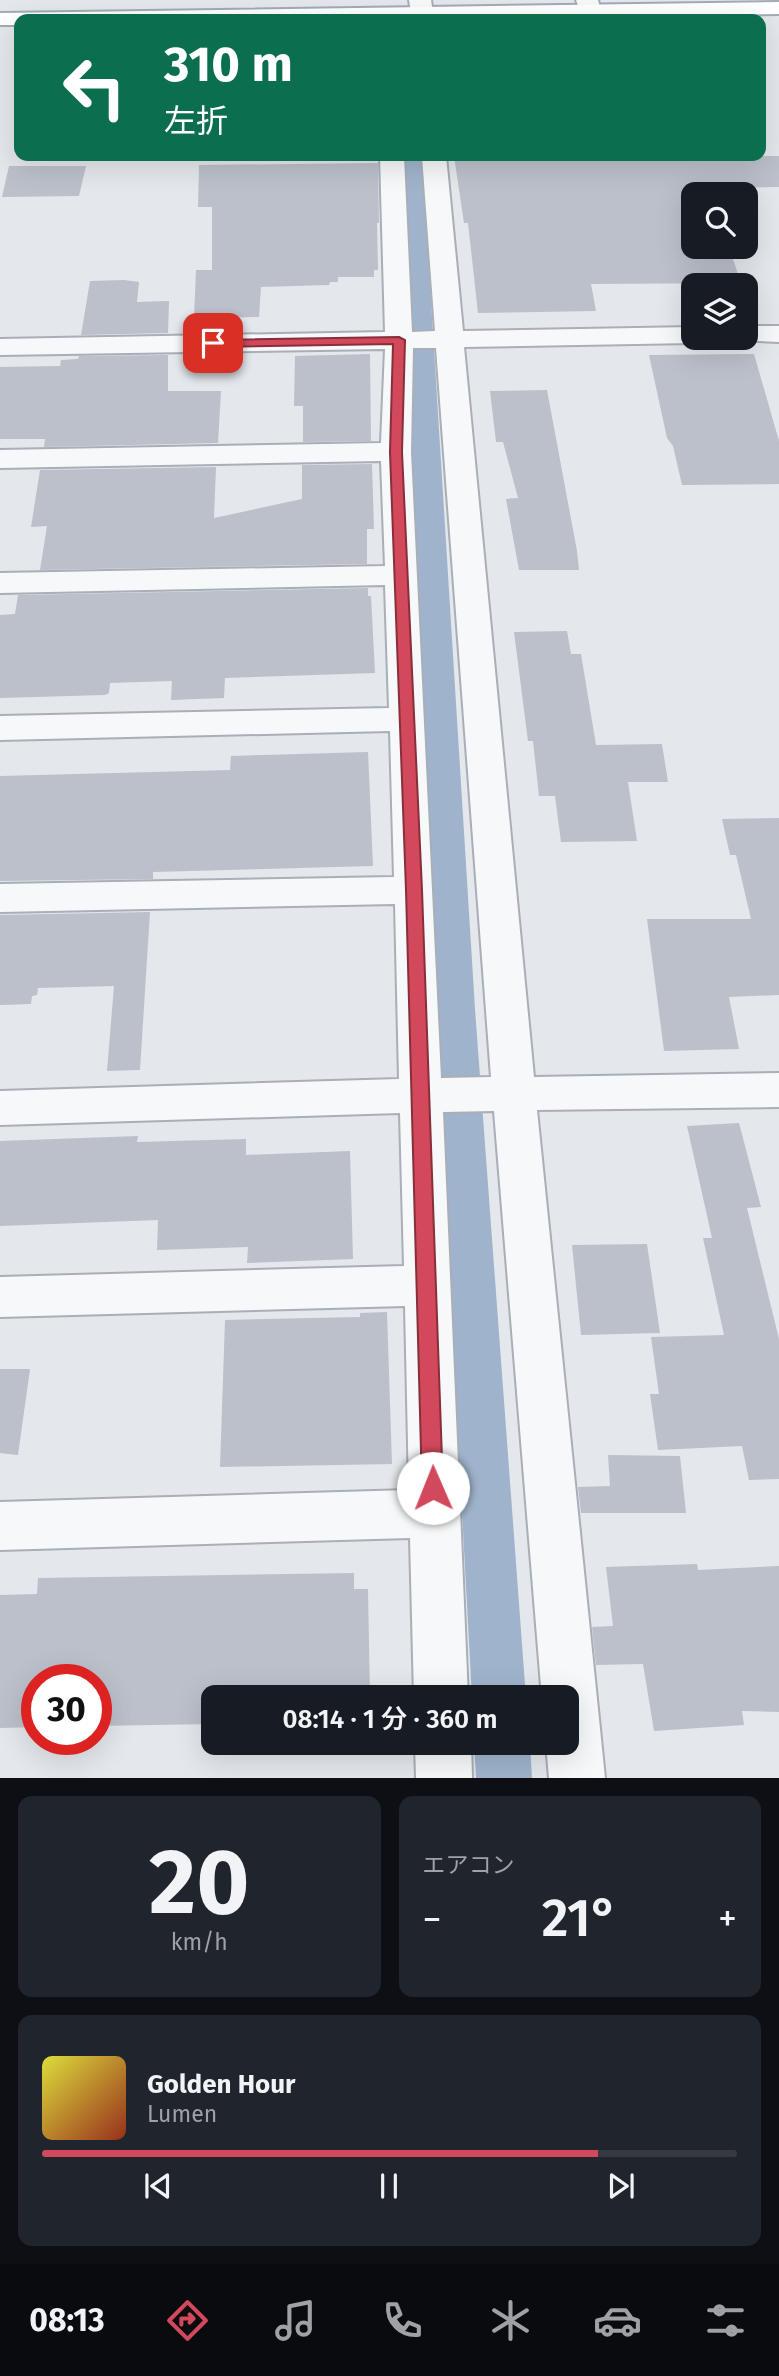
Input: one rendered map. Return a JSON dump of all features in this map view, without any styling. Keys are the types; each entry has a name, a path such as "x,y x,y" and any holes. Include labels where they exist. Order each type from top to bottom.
{"main road":[{"path":"396,14 452,0"},
{"path":"0,5 421,8 589,5 779,8"}],"street":[{"path":"392,161 403,340 396,452 403,575 405,719 414,890 432,1095 428,1285 440,1685"},
{"path":"434,161 444,339 502,1094 577,1777"},
{"path":"758,334 779,334"},
{"path":"0,347 681,335"},
{"path":"0,459 396,452"},
{"path":"0,583 403,575"},
{"path":"0,728 405,719"},
{"path":"0,898 414,890"},
{"path":"0,1108 432,1095 779,1090"},
{"path":"0,1297 428,1285"},
{"path":"0,1527 433,1513"},
{"path":"443,1755 444,1777"}],"building":[{"path":"766,156 779,156 779,187 758,187 758,182 681,182 681,259 733,259 738,273 681,273 681,283 591,284 596,311 478,313 468,223 464,223 455,161 766,161"},
{"path":"378,163 378,270 374,270 374,277 338,277 338,282 330,282 329,285 261,287 259,317 194,318 196,270 212,270 212,207 198,207 199,165"},
{"path":"9,166 86,166 79,196 2,197"},
{"path":"90,281 139,282 137,302 169,301 168,333 81,335"},
{"path":"370,354 371,441 303,442 303,406 294,406 295,356"},
{"path":"754,354 779,441 779,484 682,485 673,446 667,438 649,355"},
{"path":"168,355 168,391 221,391 218,443 44,447 45,439 0,439 0,367 60,366 61,360 78,359 79,356"},
{"path":"547,390 579,570 519,570 506,499 518,498 503,442 496,442 490,391"},
{"path":"372,464 374,529 367,529 367,564 40,570 47,526 31,527 40,470 216,467 214,518 302,499 302,465"},
{"path":"368,588 368,596 371,596 375,673 225,678 224,698 171,700 172,681 110,683 109,693 105,695 0,698 0,615 15,614 18,595"},
{"path":"567,631 571,654 581,654 596,745 662,744 668,782 628,782 637,841 561,842 555,796 539,796 533,741 528,741 514,632"},
{"path":"368,752 373,866 153,872 153,879 0,881 0,776 230,770 231,756"},
{"path":"779,818 779,995 729,997 739,1049 664,1051 647,919 751,919 736,855 730,855 722,819"},
{"path":"150,912 140,1070 107,1071 114,986 38,988 37,995 32,996 31,1004 0,1005 0,915"},
{"path":"739,1123 761,1207 747,1208 779,1339 779,1479 749,1480 742,1446 658,1450 650,1394 659,1394 651,1337 724,1335 703,1238 712,1238 687,1126"},
{"path":"138,1136 137,1142 246,1139 246,1155 350,1151 353,1259 247,1263 248,1247 157,1250 158,1220 0,1226 0,1141"},
{"path":"647,1244 660,1333 581,1335 572,1245"},
{"path":"387,1312 392,1464 220,1467 225,1320 360,1317 360,1313"},
{"path":"0,1369 30,1369 18,1455 0,1453"},
{"path":"608,1455 680,1456 686,1513 581,1513 578,1487 610,1486"},
{"path":"697,1564 698,1570 779,1566 779,1712 742,1711 744,1725 654,1731 643,1664 596,1665 592,1627 613,1626 606,1567"},
{"path":"354,1573 354,1589 368,1589 370,1685 201,1685 201,1724 112,1726 112,1664 21,1664 21,1727 0,1728 0,1595 37,1594 38,1578"}],"waterway":[{"path":"410,161 455,1009 498,1685"},
{"path":"503,1755 504,1778"}],"route":[{"path":"213,343 399,340 396,452 403,575 405,719 414,890 433,1488"}]}
